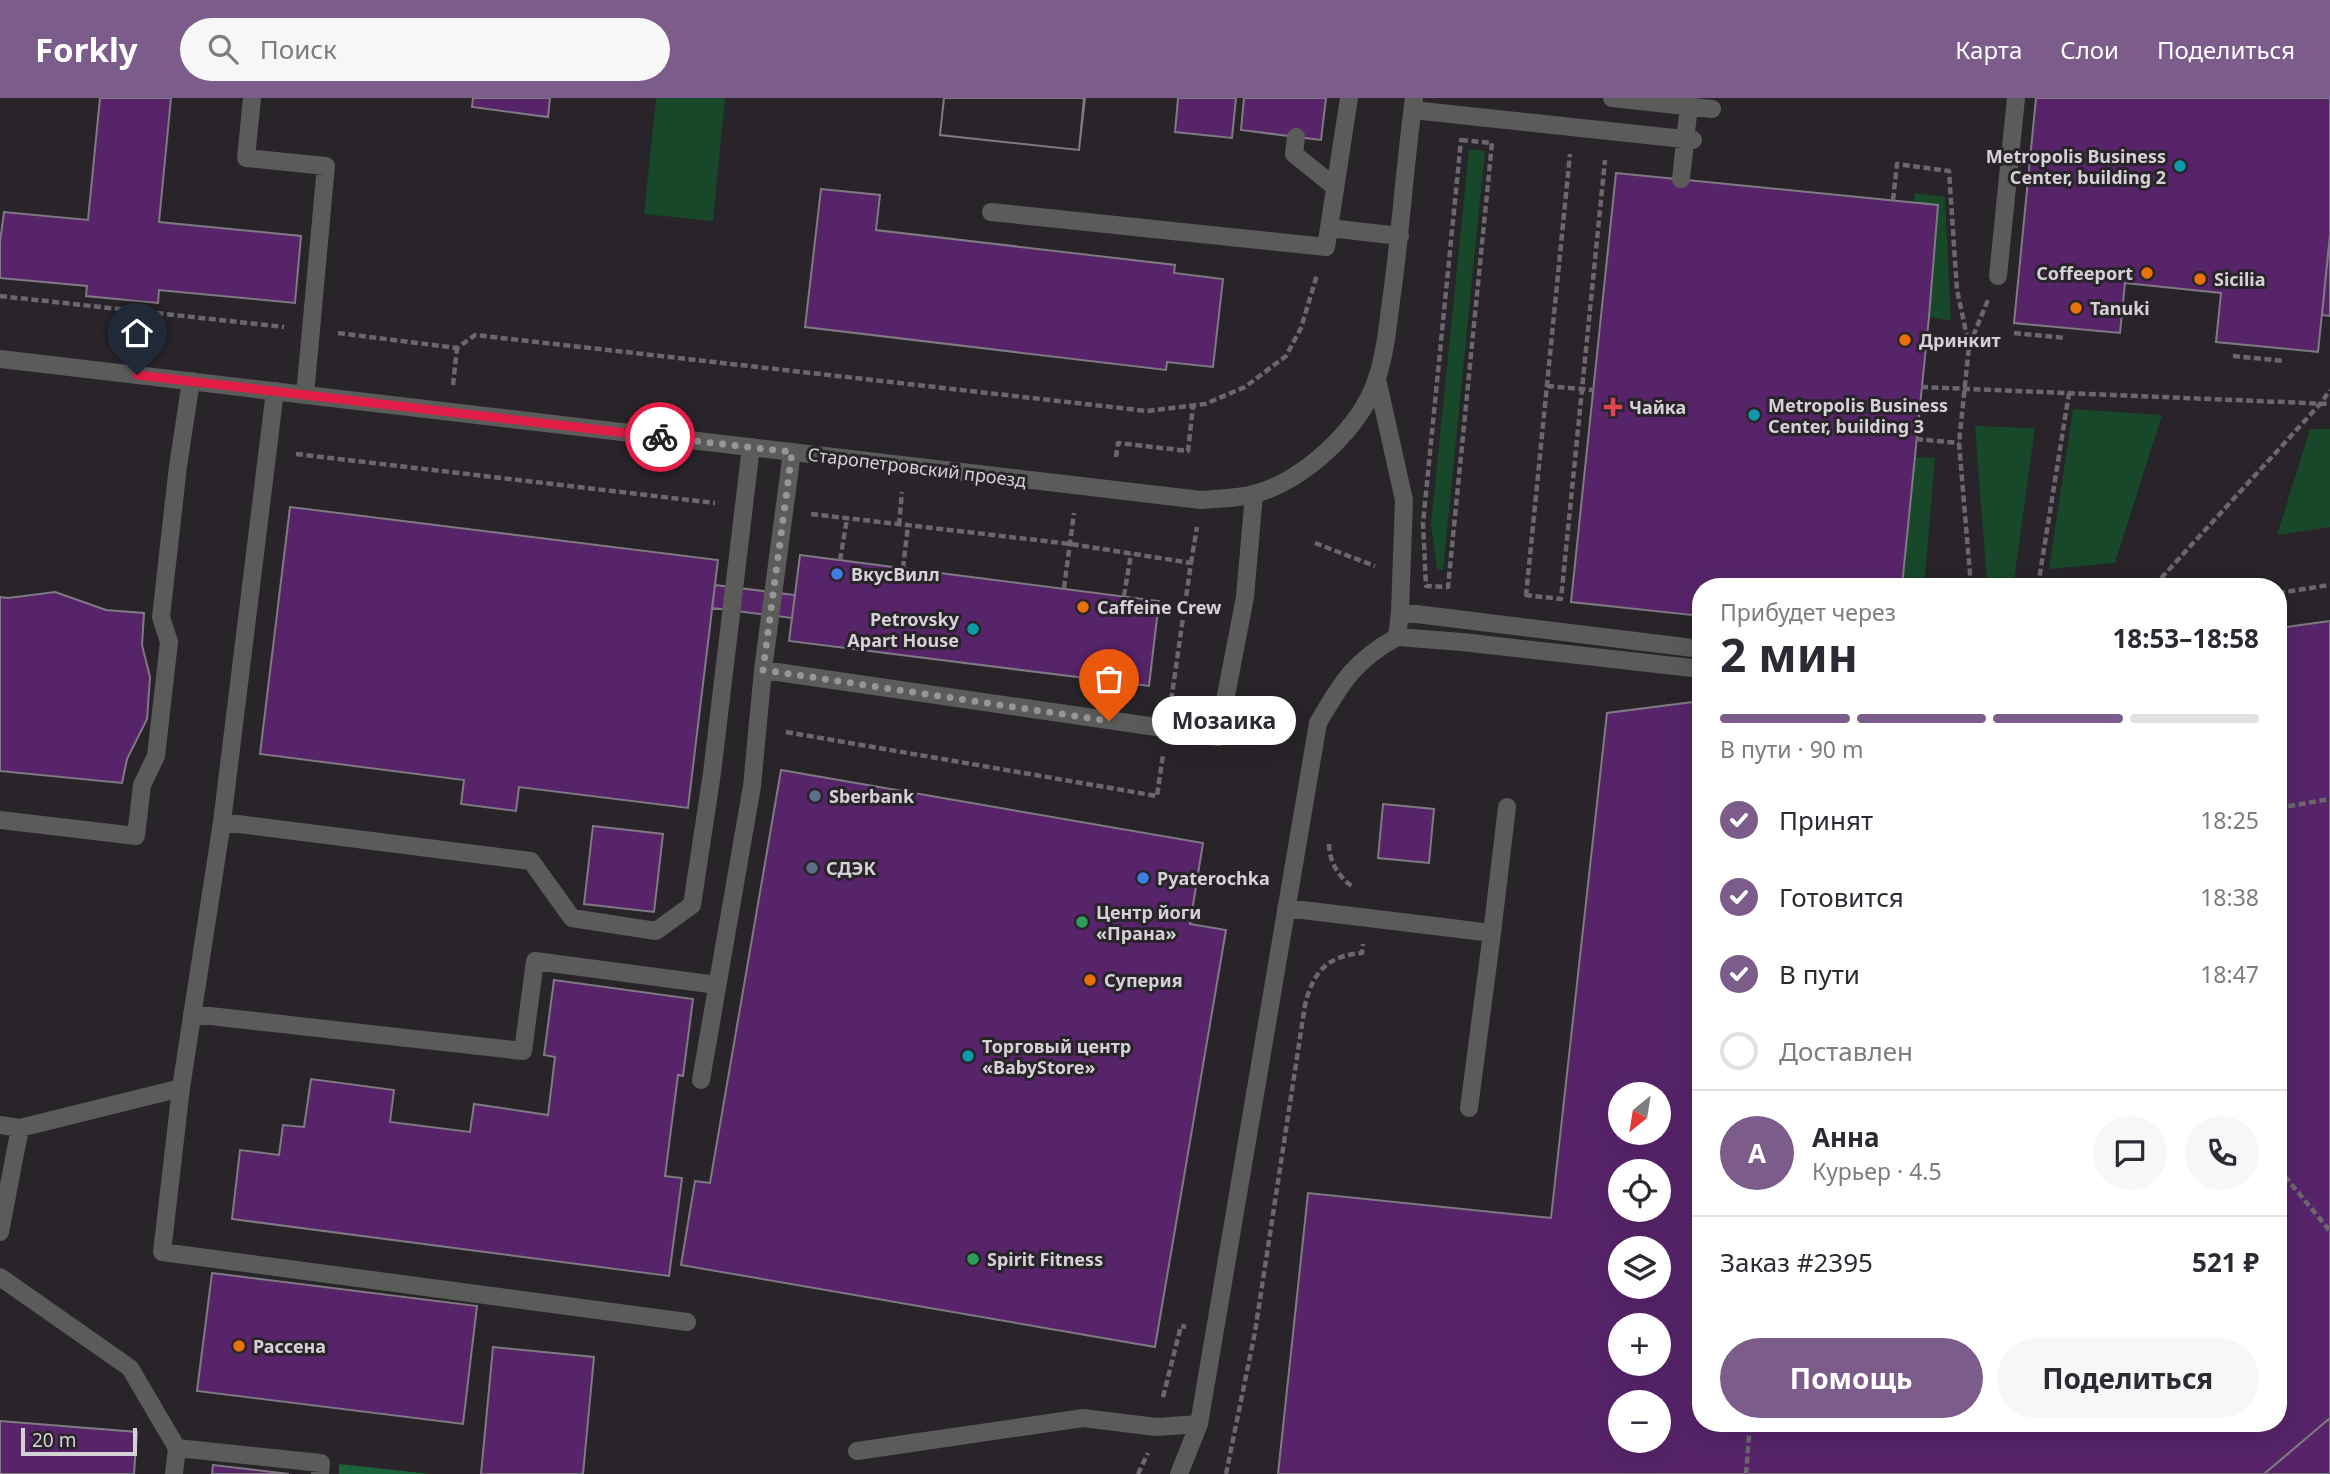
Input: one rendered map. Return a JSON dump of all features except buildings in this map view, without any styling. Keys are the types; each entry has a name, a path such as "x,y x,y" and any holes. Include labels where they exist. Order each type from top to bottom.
{"street":[{"path":"252,98 246,158 326,166 305,395"},
{"path":"991,212 1326,247 1349,98"},
{"path":"1612,98 1712,109"},
{"path":"1998,276 2016,98"},
{"path":"1414,104 1690,140"},
{"name":"Старопетровский проезд","path":"0,359 1201,500 1254,494 1294,478 1329,448 1358,418 1377,379 1387,334 1414,104"},
{"path":"1681,179 1690,140 1689,105"},
{"path":"1296,137 1294,154 1335,187"},
{"path":"1329,228 1400,236"},
{"path":"1377,379 1404,500 1397,637"},
{"path":"0,820 136,836 142,785 156,756 169,642 161,617 178,466 191,381"},
{"path":"275,391 222,822 181,1088 162,1252 687,1322"},
{"path":"222,822 531,861 572,918 656,931 692,905 712,773 751,447"},
{"path":"701,1080 751,786 763,670 792,452"},
{"path":"763,670 1163,729 1167,727 1219,737 1245,597 1254,494"},
{"path":"1400,612 1692,648"},
{"path":"1179,1474 1199,1424 1318,723 1337,691 1351,671 1373,650 1397,637 1692,668"},
{"path":"1469,1108 1507,807"},
{"path":"1286,908 1492,933"},
{"path":"192,1014 523,1051 535,961 717,985"},
{"path":"0,1125 20,1128 181,1088"},
{"path":"0,1232 20,1128"},
{"path":"0,1278 130,1368 177,1448 174,1474"},
{"path":"857,1451 1083,1418 1156,1427 1199,1424"},
{"path":"177,1448 321,1463 320,1474"}],"path":[{"path":"1459,588 1426,586 1423,523 1458,168 1461,140 1503,144"},
{"path":"1448,587 1492,143"},
{"path":"1560,150 1582,152"},
{"path":"1526,596 1570,151"},
{"path":"1516,594 1561,599 1605,155"},
{"path":"1893,200 1897,164 1949,171 1956,290 1969,346"},
{"path":"0,296 457,348 475,335 1147,411 1205,404 1245,387 1286,356 1301,328 1326,247"},
{"path":"1970,578 1959,443 1969,346 1998,276"},
{"path":"2014,333 2066,338"},
{"path":"1926,341 1969,346"},
{"path":"2233,356 2285,361"},
{"path":"1547,386 1593,390"},
{"path":"1921,387 2330,404"},
{"path":"2161,578 2330,390"},
{"path":"2039,578 2069,393"},
{"path":"1116,457 1118,443 1188,451 1192,406"},
{"path":"1916,439 1959,443"},
{"path":"268,451 744,507"},
{"path":"899,525 902,492"},
{"path":"784,511 1070,544 1191,563"},
{"path":"1064,588 1074,512"},
{"path":"840,560 847,519"},
{"path":"903,568 908,526"},
{"path":"758,727 1157,796 1196,527"},
{"path":"1124,596 1130,554"},
{"path":"2287,592 2330,585"},
{"path":"2287,806 2330,799"},
{"path":"1226,1474 1255,1332 1310,984 1326,966 1343,955 1362,953 1368,897 1342,880 1329,855 1329,831"},
{"path":"2287,1179 2330,1231"},
{"path":"1746,1474 1749,1432"}],"green space":[{"path":"656,98 725,98 713,221 644,214"},
{"path":"1469,149 1485,151 1443,570 1437,569 1431,525"},
{"path":"1915,193 1945,197 1951,321 1929,317 1938,206 1914,202"},
{"path":"2073,409 2162,415 2115,563 2049,569"},
{"path":"1975,426 2035,428 2014,578 1987,578"},
{"path":"2310,429 2330,429 2330,527 2277,535"},
{"path":"1914,457 1935,458 1925,578 1903,578"},
{"path":"339,1464 431,1474 339,1474"}],"way so far":[{"path":"660,437 792,452 763,670 1109,721"}],"place":[{"name":"Metropolis Business Center, building 2","path":"2180,166"},
{"name":"Coffeeport","path":"2147,273"},
{"name":"Sicilia","path":"2200,279"},
{"name":"Tanuki","path":"2076,308"},
{"name":"Дринкит","path":"1905,340"},
{"name":"Чайка","path":"1613,407"},
{"name":"Metropolis Business Center, building 3","path":"1754,415"},
{"name":"ВкусВилл","path":"837,574"},
{"name":"Caffeine Crew","path":"1083,607"},
{"name":"Petrovsky Apart House","path":"973,629"},
{"name":"Мозаика","path":"1109,721"},
{"name":"Sberbank","path":"815,796"},
{"name":"СДЭК","path":"812,868"},
{"name":"Pyaterochka","path":"1143,878"},
{"name":"Центр йоги «Прана»","path":"1082,922"},
{"name":"Суперия","path":"1090,980"},
{"name":"Торговый центр «BabyStore»","path":"968,1056"},
{"name":"Spirit Fitness","path":"973,1259"},
{"name":"Рассена","path":"239,1346"}],"route":[{"path":"137,375 660,437"}]}
